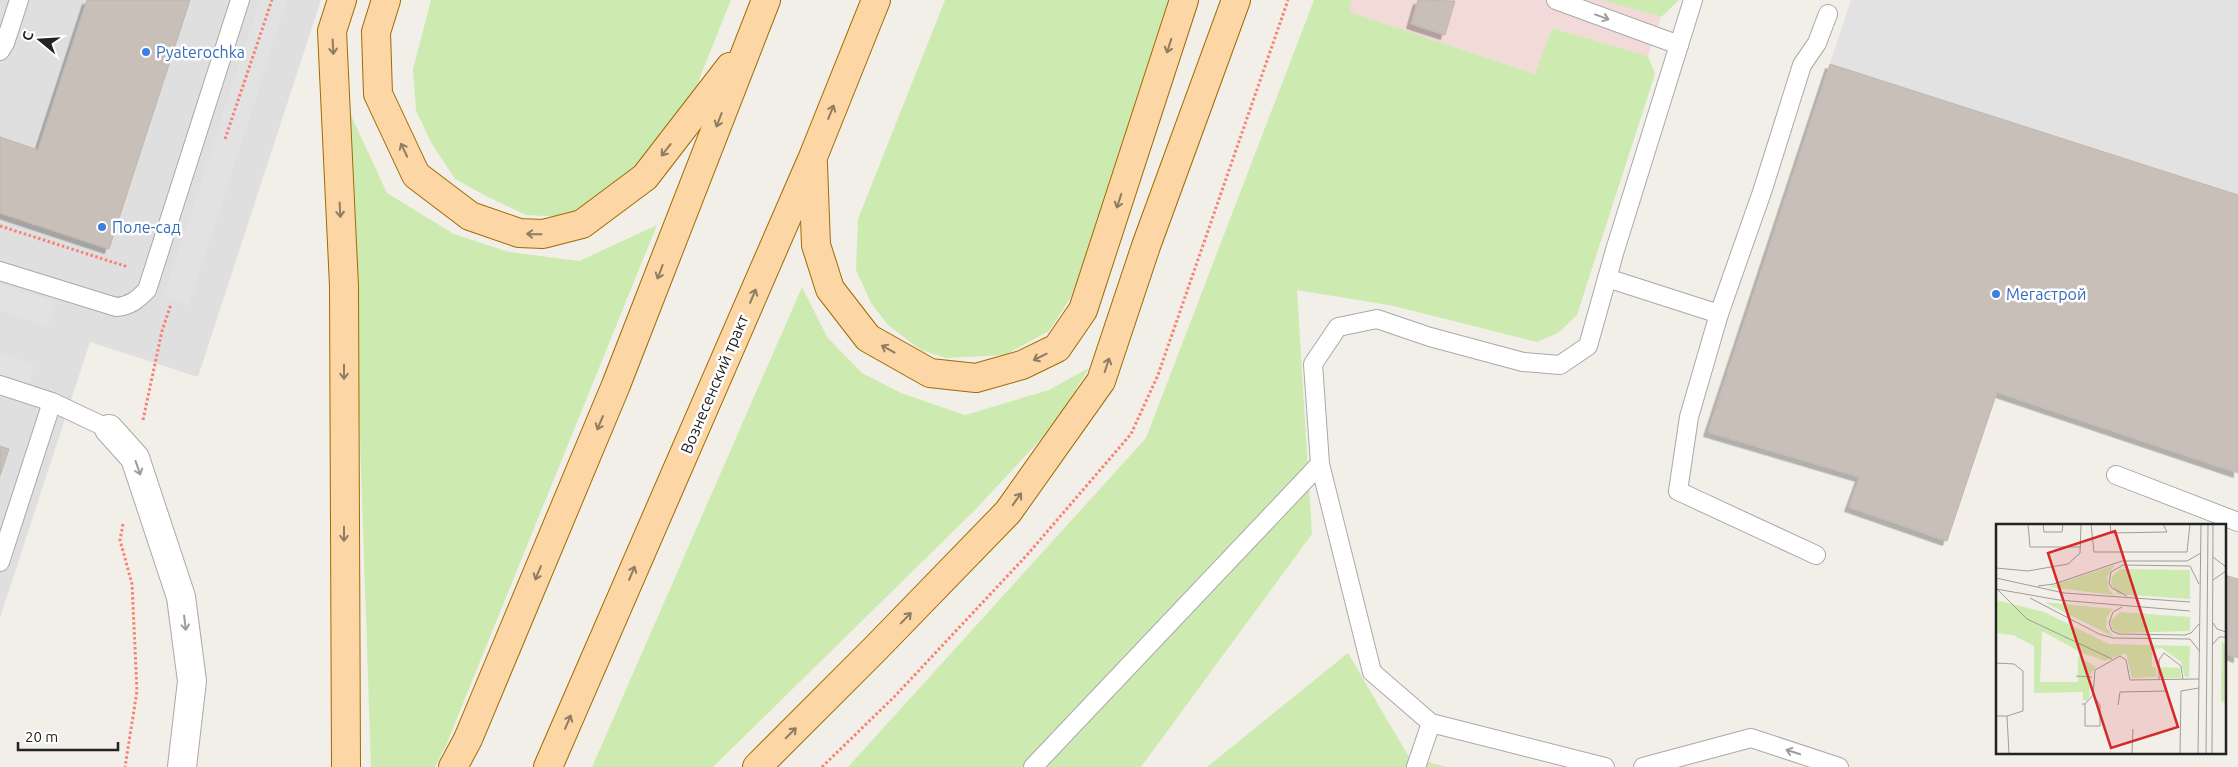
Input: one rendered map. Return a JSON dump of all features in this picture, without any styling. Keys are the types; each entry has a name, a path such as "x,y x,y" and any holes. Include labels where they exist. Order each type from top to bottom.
{"main road":[{"path":"342,0 332,31 344,286 346,767"},
{"path":"386,0 376,32 378,94 416,176 470,216 519,233 543,234 582,224 645,177 749,42"},
{"path":"453,767 468,739 616,385 766,0"},
{"name":"Вознесенский тракт","path":"548,767 813,157 876,0"},
{"path":"813,157 816,245 830,289 868,338 930,373 976,378 1022,365 1058,348 1083,310 1184,0"},
{"path":"757,767 1008,512 1101,381 1146,246 1236,0"}],"street":[{"path":"110,429 135,458 181,597 192,681 182,767"}],"lane":[{"path":"0,51 5,43 19,0"},
{"path":"0,271 116,307 135,302 146,290 240,0"},
{"path":"1556,0 1678,45"},
{"path":"1604,767 1431,723 1372,672 1320,464 1313,364 1338,327 1378,319 1430,337 1523,362 1560,365 1588,346 1607,278 1693,0"},
{"path":"1816,555 1678,491 1689,417 1719,314 1762,192 1802,65 1817,43 1828,14"},
{"path":"1607,278 1719,314"},
{"path":"0,385 52,402 110,429"},
{"path":"0,562 52,402"},
{"path":"1033,767 1320,464"},
{"path":"2116,475 2238,522"},
{"path":"1416,767 1431,723"},
{"path":"1643,767 1751,738 1839,767"}],"path":[{"path":"225,142 272,0"},
{"path":"0,226 151,275"},
{"path":"135,458 162,331 171,302"},
{"path":"123,522 120,540 132,584 137,691 125,767"}],"shaded area":[{"path":"0,0 321,0 198,377 90,342 0,618"},
{"path":"260,0 287,0 189,305 164,296"},
{"path":"1351,0 1679,0 1661,17 1648,56 1552,28 1535,74 1349,12"},
{"path":"1851,0 2238,0 2238,195 1830,64"},
{"path":"0,284 55,302 48,326 0,310"},
{"path":"0,354 35,365 27,389 0,380"}],"green space":[{"path":"431,0 731,0 656,187 628,206 580,218 526,215 455,179 432,144 416,111 413,69"},
{"path":"945,0 1171,0 1085,261 1071,297 1049,331 1005,355 946,358 921,350 888,325 871,303 856,270 858,219"},
{"path":"1314,0 1351,0 1350,12 1535,74 1552,28 1648,56 1655,74 1577,315 1558,333 1537,342 1394,306 1297,290 1312,534 1141,767 848,767 1146,438"},
{"path":"1603,0 1679,0 1661,17"},
{"path":"349,111 387,193 454,234 509,252 579,261 657,225 447,743 435,767 371,767"},
{"path":"802,287 827,337 862,373 901,393 965,415 1049,390 1089,368 1052,427 977,508 713,767 592,767"},
{"path":"1348,653 1409,757 1447,767 1207,767"}],"building":[{"path":"87,0 190,0 109,249 0,213 0,137 38,150"},
{"path":"1418,0 1455,1 1445,35 1411,24"},
{"name":"Мегастрой","path":"1830,64 2238,195 2238,473 1997,392 1947,541 1849,507 1860,477 1708,432"},
{"path":"0,446 9,449 0,476"},
{"path":"2226,576 2238,579 2238,658 2226,654"}],"place":[{"name":"Pyaterochka","path":"146,52"},
{"name":"Поле-сад","path":"102,227"},
{"name":"Мегастрой","path":"1996,294"}]}
